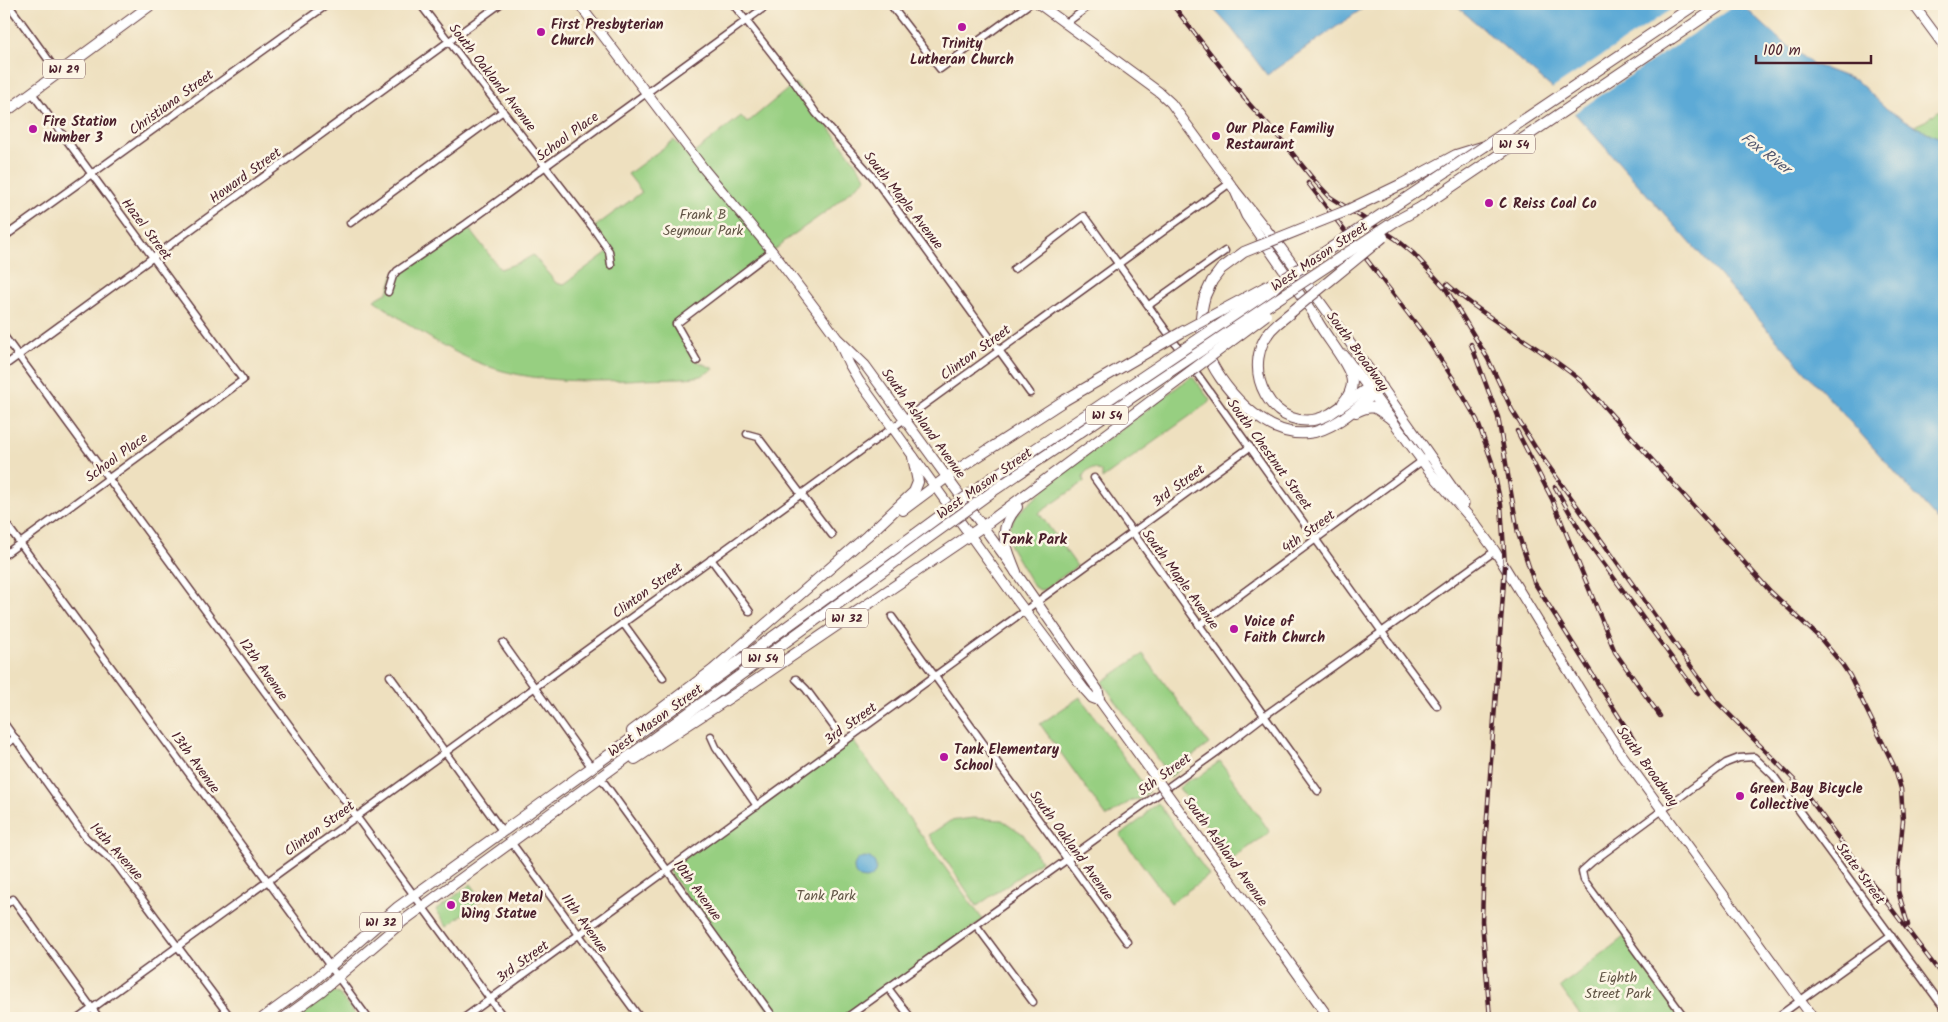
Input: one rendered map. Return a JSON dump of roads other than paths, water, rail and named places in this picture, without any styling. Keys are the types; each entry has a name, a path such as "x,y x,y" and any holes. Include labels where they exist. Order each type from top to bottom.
{"main road":[{"name":"WI 29","path":"4,113 152,4"},
{"name":"West Mason Street","path":"284,1018 337,977 403,921 996,489 1294,288 1394,222 1420,208 1723,4"},
{"name":"West Mason Street","path":"263,1018 330,967 389,915 414,896 990,480 1273,289 1281,281 1693,5"},
{"path":"1391,419 1380,410 1368,407 1357,411 1340,424 1309,434 1288,432 1264,422 1243,404 1221,379 1205,349 1200,320 1205,296 1212,281 1221,269 1244,252 1346,211 1456,155 1485,146"},
{"path":"1371,391 1330,414 1313,420 1291,418 1277,409 1261,387 1258,375 1258,357 1265,338 1273,327 1420,208"},
{"path":"934,486 1065,400 1268,284 1281,281"},
{"path":"982,527 1254,324 1282,302 1294,288"},
{"path":"1314,315 1322,331 1348,367 1352,377 1349,395 1330,414"},
{"path":"1331,426 1380,384"},
{"path":"867,536 914,492 918,482 913,457"},
{"name":"WI 32","path":"603,760 625,737 713,670 867,536 934,486"},
{"path":"1016,572 1005,543 1005,526 1011,514 1030,493"},
{"name":"WI 32","path":"603,775 626,766 982,527"}],"street":[{"path":"8,4 58,73"},
{"name":"Christiana Street","path":"4,237 328,4"},
{"name":"South Oakland Avenue","path":"420,4 450,40 607,248 610,254 611,265"},
{"name":"Howard Street","path":"4,366 500,4"},
{"name":"South Ashland Avenue","path":"579,4 707,173 772,251 838,338 862,361 1016,572 1098,690 1100,701 1329,1018"},
{"name":"South Maple Avenue","path":"733,4 795,83 816,114 874,178 1030,393"},
{"name":"School Place","path":"388,292 393,276 397,271 466,224 769,4"},
{"path":"890,4 940,69 1029,4"},
{"name":"South Broadway","path":"1039,4 1159,92 1182,117 1232,186 1282,248 1380,384 1463,502 1473,521"},
{"path":"1065,24 1092,4"},
{"path":"1914,4 1944,46"},
{"name":"Hazel Street","path":"32,93 243,380"},
{"path":"350,223 503,112"},
{"name":"South Broadway","path":"1232,186 1250,222 1314,315 1422,461 1473,521 1495,551 1606,732 1813,1018"},
{"name":"Clinton Street","path":"79,1018 1119,263 1232,186"},
{"name":"South Chestnut Street","path":"1014,270 1084,216 1437,706"},
{"path":"1149,305 1226,250"},
{"path":"697,361 676,324 772,251"},
{"name":"12th Avenue","path":"4,336 504,1018"},
{"name":"South Ashland Avenue","path":"838,338 852,370 913,457 1089,695 1100,701"},
{"name":"School Place","path":"4,554 243,380"},
{"path":"747,434 758,437 832,535"},
{"name":"3rd Street","path":"464,1018 1250,447"},
{"name":"4th Street","path":"1199,625 1430,455"},
{"name":"South Maple Avenue","path":"1094,478 1318,791"},
{"name":"13th Avenue","path":"4,521 368,1018"},
{"name":"5th Street","path":"846,1018 1495,551"},
{"path":"711,559 750,612"},
{"name":"South Oakland Avenue","path":"892,617 1127,942"},
{"path":"623,624 663,678"},
{"path":"503,643 592,768"},
{"path":"390,676 503,832"},
{"path":"796,679 806,689 845,742"},
{"name":"14th Avenue","path":"4,723 86,838 116,864 231,1018"},
{"path":"711,736 716,747 757,806"},
{"path":"4,746 15,738"},
{"name":"State Street","path":"1662,810 1726,763 1739,758 1754,758 1773,775 1944,1008"},
{"name":"10th Avenue","path":"603,775 668,870 774,1018"},
{"path":"1662,810 1582,871 1584,880 1685,1018"},
{"name":"11th Avenue","path":"510,842 640,1018"},
{"path":"4,906 13,899 99,1018"},
{"path":"976,925 1033,1002"},
{"path":"1776,1018 1891,935"},
{"path":"888,988 911,1018"}],"water":[{"path":"1209,4 1369,4 1267,75 1232,29"},
{"name":"Fox River","path":"1454,4 1741,4 1778,38 1812,64 1857,81 1887,109 1914,126 1944,140 1944,527 1552,88"},
{"path":"861,857 869,857 876,864 876,872 869,879 861,879 854,872 854,864"}],"railway":[{"path":"1172,4 1247,101"},
{"path":"1243,97 1330,197 1396,239 1414,254 1446,289 1488,359 1512,410 1535,447 1715,700 1801,787 1944,978"},
{"path":"1308,183 1423,333 1454,380 1477,420 1492,462 1501,505 1505,566 1484,859 1482,921 1490,1018"},
{"path":"1447,284 1479,310 1549,357 1582,382 1770,591 1820,638 1842,664 1850,676 1895,768 1901,789 1903,820 1898,891 1908,925"},
{"path":"1471,344 1498,417 1518,533 1534,582 1635,742"},
{"path":"1517,431 1552,499 1615,652 1660,716"},
{"path":"1555,487 1582,534 1698,694"}],"place":[{"name":"Trinity Lutheran Church","path":"962,27"},
{"name":"First Presbyterian Church","path":"541,32"},
{"name":"Fire Station Number 3","path":"33,129"},
{"name":"Our Place Familiy Restaurant","path":"1216,136"},
{"name":"C Reiss Coal Co","path":"1489,203"},
{"name":"Voice of Faith Church","path":"1234,629"},
{"name":"Tank Elementary School","path":"944,757"},
{"name":"Green Bay Bicycle Collective","path":"1740,796"},
{"name":"Broken Metal Wing Statue","path":"451,905"}],"district":[{"name":"Tank Park","path":"1034,539"}],"park label":[{"name":"Frank B Seymour Park","path":"703,222"},
{"name":"Eighth Street Park","path":"1618,986"}]}
